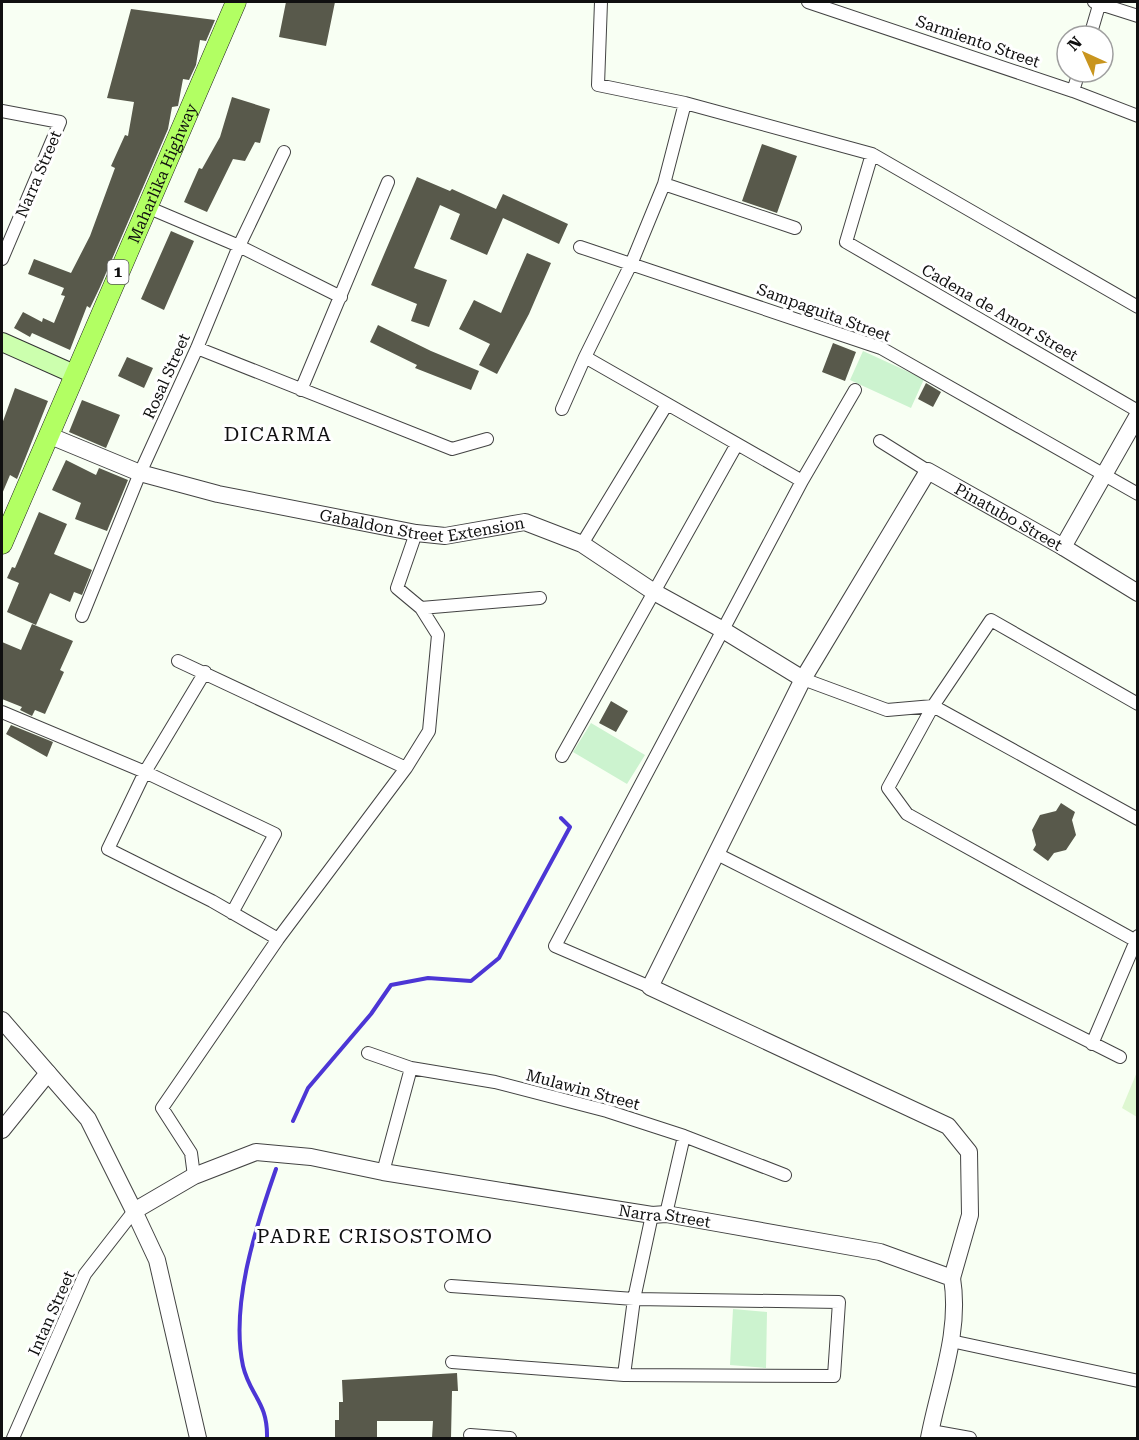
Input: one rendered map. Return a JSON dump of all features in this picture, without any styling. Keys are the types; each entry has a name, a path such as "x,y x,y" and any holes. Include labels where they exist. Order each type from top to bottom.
{"main road":[{"name":"Maharlika Highway","path":"2,544 236,2"},
{"path":"2,342 74,374"}],"street":[{"path":"601,2 598,85 685,102 872,154 1137,307"},
{"name":"Sarmiento Street","path":"808,2 836,6 1137,116"},
{"path":"1093,24 1098,2 1137,16"},
{"path":"1073,91 1075,84"},
{"path":"562,409 632,262 664,184 685,102"},
{"name":"Narra Street","path":"2,111 60,122 6,240 2,259"},
{"name":"Rosal Street","path":"82,616 140,473 197,348 238,246 284,152"},
{"name":"Cadena de Amor Street","path":"872,154 846,242 1137,413"},
{"path":"301,390 388,182"},
{"path":"664,184 795,228"},
{"path":"147,207 238,246 341,297"},
{"name":"Sampaguita Street","path":"580,247 632,262 881,348 1106,473 1137,494"},
{"path":"197,348 452,448 488,439"},
{"path":"585,357 802,481"},
{"path":"855,390 802,481 555,946 650,987 948,1126 969,1152 970,1215 952,1278 956,1302 951,1341 930,1435 970,1438"},
{"path":"582,544 667,404"},
{"path":"1063,546 1106,473 1137,413"},
{"name":"Gabaldon Street Extension","path":"48,435 140,473 218,494 416,534 445,536 525,522 582,544 654,592 723,630 803,679"},
{"name":"Pinatubo Street","path":"880,441 928,471 1063,546 1137,593"},
{"path":"562,756 737,444"},
{"path":"650,987 803,679 928,471"},
{"path":"194,1176 191,1153 162,1108 278,939 406,768 429,731 438,635 421,608 398,588 416,534"},
{"path":"421,608 540,598"},
{"path":"1092,1044 1137,940 907,814 888,788 933,706 991,620 1137,704"},
{"path":"178,662 205,672 406,768"},
{"path":"205,672 145,772 108,849 232,912 278,939"},
{"path":"803,679 887,710 933,706 1137,819"},
{"path":"2,712 145,772 274,834 232,912"},
{"path":"715,853 1120,1058"},
{"path":"2,1020 88,1119 157,1260 198,1438"},
{"name":"Mulawin Street","path":"368,1053 411,1068 495,1082 607,1111 684,1136 785,1175"},
{"path":"383,1172 411,1068"},
{"path":"2,1130 48,1073"},
{"path":"624,1375 634,1299 684,1136"},
{"name":"Narra Street","path":"134,1211 194,1176 256,1152 310,1157 383,1172 659,1214 880,1252 952,1278"},
{"name":"Intan Street","path":"13,1438 85,1274 134,1211"},
{"path":"451,1286 634,1299 839,1302 834,1376 624,1375 452,1362"},
{"path":"951,1341 1137,1381"},
{"path":"470,1435 510,1438"}],"green space":[{"path":"863,351 924,379 911,408 850,380"},
{"path":"591,723 645,755 627,784 573,752"},
{"path":"1137,1072 1137,1117 1122,1108"},
{"path":"733,1309 767,1312 766,1368 730,1365"}],"building":[{"path":"286,2 335,2 326,46 279,37"},
{"path":"131,9 215,20 206,41 200,40 196,65 189,80 183,79 178,106 172,107 168,129 100,287 90,308 87,306 70,350 32,333 30,337 14,328 23,312 42,322 43,318 54,323 65,296 61,295 64,288 28,274 34,259 71,273 90,236 115,168 111,166 125,135 128,136 134,102 107,98"},
{"path":"232,97 270,109 260,143 255,142 245,161 233,159 207,212 184,202 199,168 202,169 220,137"},
{"path":"762,144 797,156 777,213 742,201"},
{"path":"417,177 450,191 452,189 496,209 503,194 568,224 559,244 503,218 487,255 450,239 460,214 440,205 414,268 447,280 429,327 411,321 417,304 371,285"},
{"path":"171,231 194,241 164,310 141,299"},
{"path":"527,253 551,263 529,314 497,374 479,365 490,344 459,329 474,300 501,313"},
{"path":"378,325 479,371 471,390 415,368 417,365 370,342"},
{"path":"833,343 856,352 845,381 822,372"},
{"path":"127,357 153,368 144,388 118,376"},
{"path":"926,383 941,392 933,407 918,399"},
{"path":"15,388 48,401 17,479 10,475 2,494 2,424"},
{"path":"82,400 120,415 106,448 69,432"},
{"path":"66,460 96,475 99,468 128,480 107,531 75,519 81,503 52,490"},
{"path":"39,512 67,524 54,554 92,570 82,595 74,592 70,602 50,593 36,625 7,612 19,583 7,578 12,567 15,568"},
{"path":"32,624 73,641 60,670 64,672 45,714 35,710 32,716 20,710 22,707 2,699 2,642 21,650"},
{"path":"611,701 628,711 616,732 599,723"},
{"path":"11,725 53,742 47,757 6,734"},
{"path":"1061,803 1075,812 1072,820 1076,835 1066,850 1054,853 1048,861 1033,850 1036,845 1032,830 1040,815 1056,811"},
{"path":"457,1373 458,1391 452,1391 451,1438 432,1438 433,1421 377,1421 377,1438 335,1438 335,1420 339,1420 339,1402 343,1402 342,1380"}],"waterway":[{"path":"293,1121 308,1088 371,1014 391,985 428,978 471,981 499,958 570,827 561,818"},
{"path":"267,1438 265,1416 243,1366 240,1318 242,1292 253,1240 276,1169"}],"district":[{"name":"DICARMA","path":"278,434"},
{"name":"PADRE CRISOSTOMO","path":"375,1236"}]}
